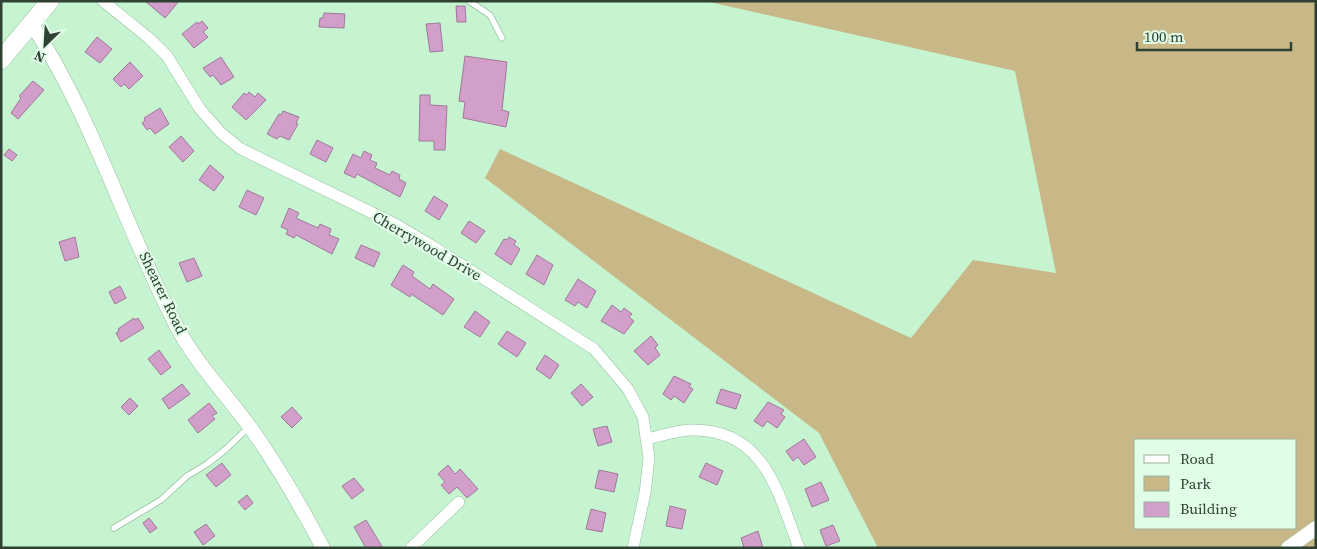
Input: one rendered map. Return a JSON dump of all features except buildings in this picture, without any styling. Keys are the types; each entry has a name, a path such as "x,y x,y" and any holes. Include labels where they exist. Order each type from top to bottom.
{"main road":[{"path":"1,60 50,1"}],"street":[{"name":"Cherrywood Drive","path":"103,1 150,39 167,56 200,109 221,134 241,149 401,228 594,349 628,389 643,417 649,458 645,493 633,548"},
{"name":"Shearer Road","path":"31,24 51,54 80,113 177,328 210,376 249,427 323,548"},
{"path":"646,439 690,430 706,431 729,438 748,448 759,457 772,477 799,548"},
{"path":"411,548 459,502"},
{"path":"1288,548 1316,528"}],"lane":[{"path":"469,1 490,15 502,38"},
{"path":"114,528 161,500 187,476 226,450 249,427"}],"green space":[{"path":"705,1 1316,1 1316,548 878,548 819,433 485,178 500,149 911,338 973,260 1056,273 1015,71"}]}
